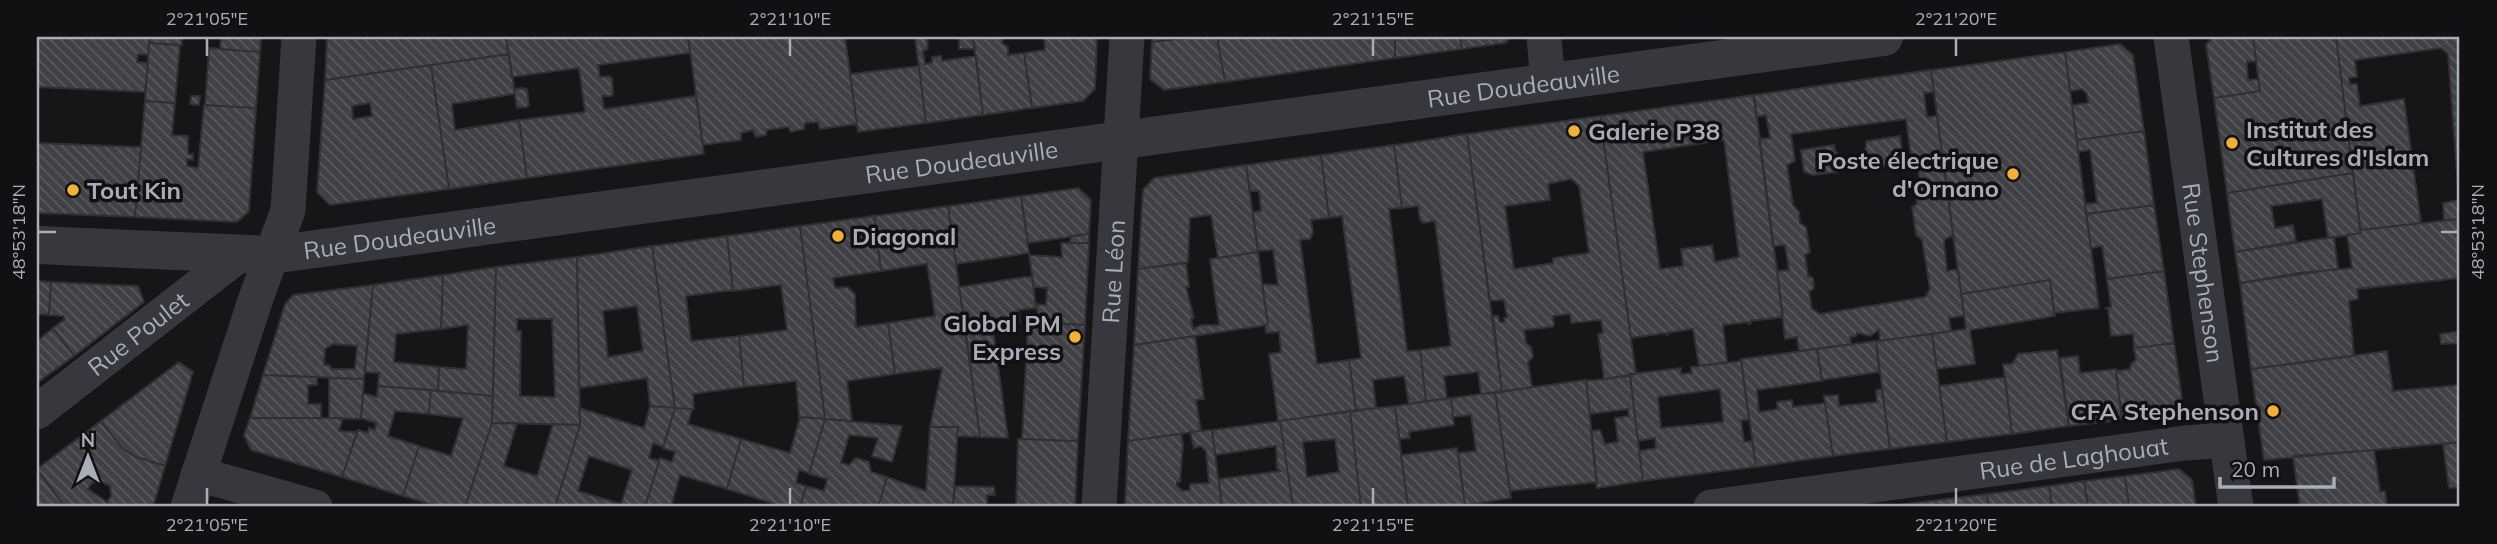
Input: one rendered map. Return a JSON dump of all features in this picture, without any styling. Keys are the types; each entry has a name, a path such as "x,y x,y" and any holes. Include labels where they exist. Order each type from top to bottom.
{"street":[{"path":"188,507 255,255 288,210 299,37"},
{"name":"Rue Léon","path":"1099,507 1126,37"},
{"path":"1544,37 1548,83"},
{"name":"Rue Doudeauville","path":"37,245 255,255 1884,37"},
{"name":"Rue Stephenson","path":"2171,37 2236,507"},
{"name":"Rue Poulet","path":"37,412 255,255"},
{"name":"Rue de Laghouat","path":"1711,507 2171,445 2227,440"},
{"path":"198,474 315,507"}],"building":[{"path":"37,37 150,37 148,55 138,54 137,62 148,63 145,92 37,87"},
{"path":"150,37 182,37 182,45 149,43"},
{"path":"221,37 261,37 260,52 220,49"},
{"path":"327,37 506,37 509,54 325,80"},
{"path":"506,37 688,37 690,53 598,65 600,77 612,78 612,96 602,96 604,109 696,96 704,154 527,178 519,120 585,112 579,68 512,77"},
{"path":"688,37 845,37 857,124 820,129 818,122 805,123 804,129 791,132 788,127 767,130 766,135 756,137 753,130 741,133 741,140 703,145"},
{"path":"915,37 927,37 928,49 923,51 925,64 932,63 932,57 941,56 942,61 976,56 983,115 926,123"},
{"path":"959,37 973,37 975,49 959,49"},
{"path":"973,37 1003,37 1002,43 1008,47 1008,55 1024,53 1032,108 983,115"},
{"path":"1044,37 1097,37 1095,89 1083,101 1032,108 1024,53 1045,50"},
{"path":"1153,37 1189,37 1152,42"},
{"path":"1217,37 1395,37 1395,58 1225,82"},
{"path":"1217,37 1225,82 1164,90 1150,79 1152,42"},
{"path":"1395,37 1460,37 1462,49 1395,58"},
{"path":"1460,37 1511,37 1505,43 1462,49"},
{"path":"2213,37 2253,37 2256,61 2247,62 2248,80 2258,79 2260,91 2214,98 2206,45"},
{"path":"2253,37 2336,37 2353,173 2227,193 2214,98 2260,91"},
{"path":"2336,37 2460,37 2460,219 2444,220 2443,203 2459,200 2448,54 2441,48 2355,60 2357,77 2349,78 2350,84 2357,84 2360,106 2404,99 2421,223 2360,230"},
{"path":"149,43 180,45 175,103 145,101"},
{"path":"2120,44 2133,55 2144,131 2077,140 2072,105 2088,103 2087,94 2082,89 2070,91 2065,52"},
{"path":"209,48 260,52 256,108 205,105"},
{"name":"Poste électrique d'Ornano","path":"2065,52 2099,308 2054,313 2050,280 1961,294 1931,70"},
{"path":"509,54 515,94 452,104 455,130 519,120 527,178 449,189 431,65"},
{"path":"431,65 449,189 330,205 317,192 325,80","holes":["370,103 372,116 353,119 352,106"]},
{"path":"919,66 926,123 858,132 850,74"},
{"path":"1931,70 1934,92 1924,93 1927,117 1937,116 1954,239 1951,236 1944,240 1947,271 1958,269 1964,316 1949,318 1951,331 1880,341 1879,330 1870,336 1857,333 1856,336 1850,337 1851,344 1799,351 1797,337 1785,339 1777,271 1789,270 1785,245 1773,246 1759,139 1770,138 1766,115 1756,117 1754,95","holes":["1906,119 1912,164 1917,166 1920,181 1915,190 1917,204 1912,207 1916,235 1922,240 1930,289 1925,297 1820,314 1812,309 1809,292 1814,288 1813,278 1808,276 1805,255 1810,252 1806,227 1800,223 1799,212 1793,205 1787,165 1795,161 1791,134"]},
{"path":"514,89 527,89 529,105 517,108"},
{"path":"1754,95 1783,317 1751,321 1749,324 1723,325 1727,362 1699,366 1693,329 1667,333 1668,336 1665,333 1631,338 1600,116","holes":["1724,140 1739,257 1715,262 1712,245 1681,249 1683,266 1660,269 1643,152"]},
{"path":"191,96 200,96 199,105 190,104"},
{"path":"145,101 175,103 172,135 188,136 188,154 193,154 193,160 187,159 187,166 198,168 204,105 256,108 249,211 237,222 135,217"},
{"path":"1600,116 1636,374 1604,379 1598,334 1603,333 1601,320 1571,323 1570,314 1553,316 1552,327 1524,330 1526,343 1531,347 1533,357 1528,362 1532,387 1502,392 1493,316 1498,316 1500,322 1505,322 1504,318 1507,317 1504,300 1490,301 1467,134","holes":["1571,179 1579,186 1589,253 1553,258 1553,263 1514,269 1505,206 1550,200 1548,184"]},
{"path":"2144,131 2154,205 2086,214 2085,204 2097,203 2090,150 2078,152 2077,140"},
{"path":"1467,134 1502,392 1481,394 1478,372 1444,376 1447,399 1426,401 1420,350 1451,346 1435,221 1424,223 1420,220 1418,206 1402,208 1394,145"},
{"path":"1900,136 1903,160 1900,163 1870,168 1862,162 1861,154 1866,147 1866,141"},
{"path":"37,143 141,147 135,217 37,213"},
{"path":"1394,145 1402,208 1389,209 1407,351 1420,350 1426,401 1409,404 1404,376 1373,380 1376,408 1356,411 1349,360 1361,358 1342,216 1329,218 1321,155"},
{"path":"1834,145 1843,166 1838,172 1813,175 1804,172 1801,150"},
{"path":"1321,155 1329,218 1311,220 1313,233 1310,239 1300,240 1317,364 1349,360 1356,411 1278,421 1269,354 1281,352 1279,332 1266,333 1265,325 1268,325 1262,284 1278,285 1273,250 1258,251 1253,212 1261,211 1259,191 1250,191 1246,165"},
{"path":"1246,165 1258,252 1218,258 1211,215 1202,216 1190,218 1188,262 1138,269 1143,190 1154,178"},
{"path":"2353,173 2361,233 2328,238 2322,199 2271,206 2275,228 2293,225 2296,241 2235,252 2227,193"},
{"path":"1078,188 1091,200 1089,234 1028,243 1021,196"},
{"path":"1021,196 1029,253 956,264 948,206"},
{"path":"2154,205 2164,271 2107,279 2102,246 2091,248 2086,214"},
{"path":"948,206 980,437 957,436 958,427 930,427 942,368 895,374 888,323 935,316 927,264 881,271 874,216"},
{"path":"874,216 881,271 833,278 835,288 848,287 855,294 856,327 888,323 895,374 847,381 852,421 825,419 800,226"},
{"path":"2460,219 2460,278 2357,289 2358,299 2349,301 2354,356 2251,369 2240,283 2352,268 2347,235 2361,233 2360,230"},
{"path":"800,226 825,419 799,417 796,381 744,387 739,336 787,330 781,285 733,291 727,236"},
{"path":"1089,234 1089,243 1070,243 1071,236"},
{"path":"727,236 733,290 686,296 691,341 739,336 744,387 693,394 694,409 675,408 652,246"},
{"path":"2334,237 2338,269 2240,283 2235,252"},
{"path":"1061,243 1089,243 1085,325 1039,323 1036,304 1046,305 1047,288 1034,287 1029,255 1062,257"},
{"path":"652,246 675,408 650,406 647,378 579,388 577,257","holes":["637,306 643,351 608,357 603,311"]},
{"path":"1258,252 1268,325 1134,345 1138,269 1186,263 1189,287 1186,287 1194,318 1191,319 1193,329 1201,325 1219,325 1210,259"},
{"path":"577,257 580,425 492,423 496,267","holes":["517,319 552,319 555,397 520,396 521,331 517,331"]},
{"path":"496,267 493,396 438,391 439,367 466,369 468,325 441,329 443,275"},
{"path":"2164,271 2174,343 2134,348 2133,334 2111,336 2108,309 2105,308 2111,307 2107,279"},
{"path":"443,275 441,329 396,334 394,362 439,367 438,391 378,386 379,373 365,372 373,285"},
{"path":"1032,276 1036,308 1018,310 1020,322 964,320 959,287"},
{"path":"2050,280 2055,316 1970,330 1975,364 1937,369 1932,334 1966,329 1961,294"},
{"path":"37,281 51,282 49,315 37,314"},
{"path":"51,282 138,286 144,302 74,356 53,328 65,319 63,316 49,315"},
{"path":"373,285 364,379 263,375 285,304 293,295","holes":["333,344 357,346 355,369 332,369 329,365 324,365 325,349"]},
{"path":"964,320 992,321 1008,438 980,437"},
{"path":"1028,322 1085,325 1078,441 1022,439"},
{"path":"53,328 74,356 37,383 37,341"},
{"path":"2456,332 2456,335 2460,335 2460,348 2458,343 2441,344 2440,334"},
{"path":"1932,334 1947,442 1890,449 1876,341"},
{"path":"1195,336 1204,399 1196,400 1201,431 1128,441 1134,345"},
{"path":"1876,341 1879,372 1822,380 1817,349"},
{"path":"2174,343 2182,399 2171,413 2122,420 2116,371 2130,369 2136,360 2134,348"},
{"path":"1817,349 1822,381 1757,390 1759,412 1778,409 1777,402 1792,400 1793,407 1825,403 1833,456 1756,467 1741,359"},
{"path":"2057,350 2069,426 2012,434 2003,364 2012,364 2018,354"},
{"path":"2387,351 2393,391 2460,385 2460,442 2264,460 2251,369"},
{"path":"2078,356 2080,373 2116,369 2122,420 2069,426 2060,358"},
{"path":"1741,361 1749,420 1741,420 1744,442 1752,441 1756,467 1643,481 1639,451 1656,448 1655,438 1638,441 1630,374 1681,368 1681,374 1692,373 1691,367","holes":["1720,389 1723,422 1661,428 1658,397"]},
{"path":"179,362 193,372 165,466 134,456 122,448 101,421"},
{"path":"263,375 317,377 317,385 308,385 308,404 321,404 321,418 250,418"},
{"path":"1630,376 1643,481 1597,488 1591,431 1600,430 1605,444 1618,442 1615,418 1629,416 1628,409 1590,414 1586,381"},
{"path":"2005,377 2012,434 1947,442 1939,386"},
{"path":"329,378 364,379 361,419 329,418"},
{"path":"1586,380 1597,482 1510,491 1495,392"},
{"path":"378,386 431,390 429,414 395,411 388,436 419,446 403,496 342,477 358,430 368,433 369,428 375,430 376,423 361,418 363,393 377,397"},
{"path":"1882,389 1890,449 1833,456 1824,396 1838,395 1839,406 1877,402 1876,390"},
{"path":"431,390 493,396 492,423 465,507 441,507 403,496 419,446 451,456 463,418 429,414"},
{"path":"1495,392 1511,498 1465,505 1458,453 1476,451 1471,415 1453,417 1451,398"},
{"path":"1451,398 1454,425 1409,432 1410,438 1399,439 1395,406"},
{"path":"650,406 675,408 663,447 653,443 649,458 659,461 645,507 555,507 580,425 579,408 644,428","holes":["589,456 632,470 621,504 578,491"]},
{"path":"1395,406 1408,507 1361,507 1350,411"},
{"path":"675,408 692,409 688,424 741,439 727,489 680,475 671,507 645,507 660,458 672,462 675,452 663,448"},
{"path":"1350,411 1361,507 1293,507 1280,421","holes":["1335,439 1339,472 1307,477 1303,442"]},
{"path":"800,417 825,419 809,473 799,470 796,483 806,486 800,507 774,507 775,504 727,489 741,439 790,453"},
{"path":"250,418 343,418 339,431 357,432 342,477 251,450 244,435"},
{"path":"825,419 902,426 892,462 872,456 878,438 849,435 841,463 849,465 856,458 869,462 871,472 887,477 878,507 800,507 806,486 824,491 827,479 809,474"},
{"path":"101,421 122,448 134,456 165,466 153,507 65,507 37,469","holes":["102,482 110,486 111,496 107,502 88,489 92,483"]},
{"path":"1280,421 1293,507 1222,507 1219,479 1280,471 1277,468 1276,446 1215,455 1212,430"},
{"path":"492,423 517,423 504,466 537,476 553,424 580,425 555,507 465,507"},
{"path":"930,427 958,427 953,507 878,507 887,477 926,491"},
{"path":"1212,430 1222,507 1125,507 1128,441 1181,434 1183,444 1180,482 1177,482 1177,486 1183,491 1190,490 1190,484 1209,483 1206,451 1201,446 1194,448 1190,432"},
{"path":"1018,439 1078,441 1075,507 1016,507"},
{"path":"2460,442 2460,487 2449,488 2443,444"},
{"path":"1457,448 1465,505 1408,507 1401,455"},
{"path":"2374,450 2380,492 2385,491 2387,507 2300,507 2293,456"},
{"path":"37,469 65,507 37,507"},
{"path":"2179,469 2192,480 2196,507 2129,507 2125,476"},
{"path":"2125,476 2129,507 2088,507 2084,481"},
{"path":"2084,481 2088,507 2052,507 2049,486"},
{"path":"955,486 994,487 995,495 987,495 987,507 953,507"},
{"path":"2049,486 2052,507 1989,507 1987,494"},
{"path":"1987,494 1989,507 1905,507 1904,504"}],"place":[{"name":"Galerie P38","path":"1574,131"},
{"name":"Institut des Cultures d'Islam","path":"2232,143"},
{"name":"Poste électrique d'Ornano","path":"2013,174"},
{"name":"Tout Kin","path":"73,190"},
{"name":"Diagonal","path":"838,236"},
{"name":"Global PM Express","path":"1075,337"},
{"name":"CFA Stephenson","path":"2273,411"}]}
